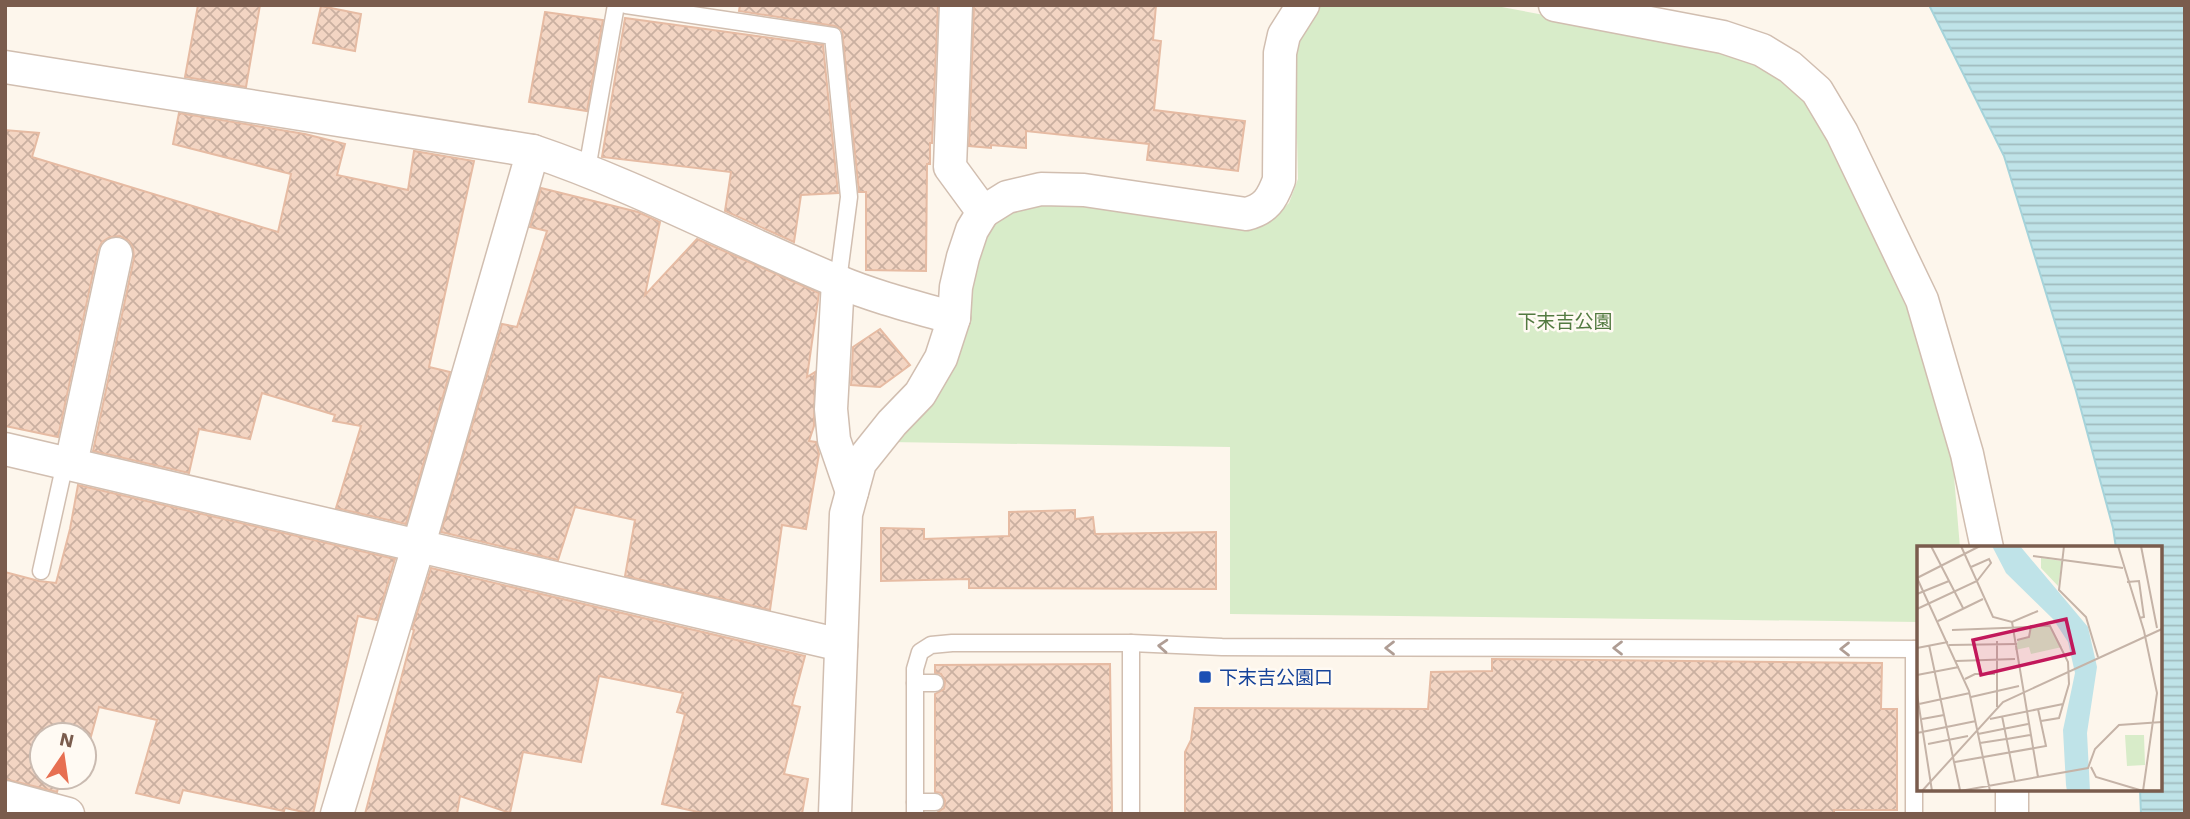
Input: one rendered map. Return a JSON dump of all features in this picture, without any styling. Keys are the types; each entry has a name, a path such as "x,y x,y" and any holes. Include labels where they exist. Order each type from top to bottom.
{"street":[{"path":"956,5 950,167 984,212"},
{"path":"835,814 846,514 860,463 920,394 941,358 954,318 962,257 972,230 984,212 1007,197 1041,189 1084,190 1245,214 1260,211 1272,198 1279,180 1280,53 1284,35 1303,5"},
{"path":"1555,5 1599,9 1723,37 1762,50 1790,67 1817,91 1842,133 1922,300 1967,454 1987,546"},
{"path":"5,67 533,151 587,169 838,281 906,306 954,318"},
{"path":"337,814 533,151"},
{"path":"68,463 116,254"},
{"path":"838,281 831,409 834,440 852,492"},
{"path":"5,449 841,645"},
{"path":"2012,791 2012,814"},
{"path":"5,797 68,814"}],"lane":[{"path":"587,169 616,5"},
{"path":"625,5 833,36 849,197 838,281"},
{"path":"41,571 68,463"},
{"path":"1131,643 1131,814"},
{"path":"935,802 915,808 915,669 920,652 931,645 1131,643 1236,648 1916,649 1914,814"},
{"path":"915,683 935,683"}],"green space":[{"name":"下末吉公園","path":"1318,5 1491,5 1720,48 1760,60 1811,98 1908,305 1952,452 1960,546 1917,546 1917,622 1230,614 1230,447 889,442 969,319 974,264 984,238 996,222 1013,208 1041,201 1268,222 1289,203 1298,179 1295,54 1299,38"}],"water":[{"path":"1929,5 2185,5 2185,814 2141,814 2140,791 2162,791 2162,546 2116,546 2076,391 2004,156"}],"building":[{"path":"198,5 260,5 246,87 185,77"},
{"path":"740,5 938,5 932,143 930,164 927,164 926,271 866,270 866,192 859,192 842,30 835,26 739,11"},
{"path":"974,5 1156,5 1153,40 1161,41 1154,110 1245,121 1238,171 1147,160 1149,144 1026,131 1026,148 969,146"},
{"path":"321,6 361,14 355,51 313,43"},
{"path":"545,12 603,20 587,111 529,102"},
{"path":"625,18 823,45 838,193 801,195 794,242 725,211 731,172 602,157"},
{"path":"179,113 305,134 345,144 337,175 408,190 414,151 474,161 429,367 450,372 406,524 336,508 361,426 333,421 335,415 262,393 250,439 199,429 189,473 93,451 134,258 129,241 120,236 110,237 102,242 98,250 58,437 5,426 5,130 39,133 32,157 278,232 291,174 173,144"},
{"path":"541,188 638,212 660,222 645,295 697,239 819,293 807,377 815,372 814,426 809,441 816,442 819,454 806,529 782,525 770,610 625,576 635,520 575,507 558,560 441,532 502,324 517,327 547,231 530,227"},
{"path":"880,329 910,365 880,387 851,385 853,347"},
{"path":"78,485 395,559 377,620 358,616 313,814 285,808 284,811 183,790 179,803 136,793 157,720 99,707 95,721 28,721 28,785 5,779 5,572 56,583"},
{"path":"1075,510 1075,519 1093,517 1095,534 1216,532 1216,589 969,588 969,579 881,581 881,528 924,529 924,539 1009,536 1009,512"},
{"path":"431,568 805,656 792,705 800,707 784,774 808,779 802,814 707,814 662,804 685,714 677,712 683,693 599,676 581,762 523,752 510,813 460,796 457,814 365,814 414,630 412,629"},
{"path":"1492,659 1882,663 1881,709 1897,709 1897,810 1834,810 1834,814 1185,814 1185,752 1191,740 1195,708 1428,709 1431,672 1492,671"},
{"path":"1110,664 1112,814 935,814 944,808 945,801 941,793 935,792 935,694 944,689 945,682 941,674 935,673 935,665"}],"place":[{"name":"下末吉公園口","path":"1205,677"}]}
